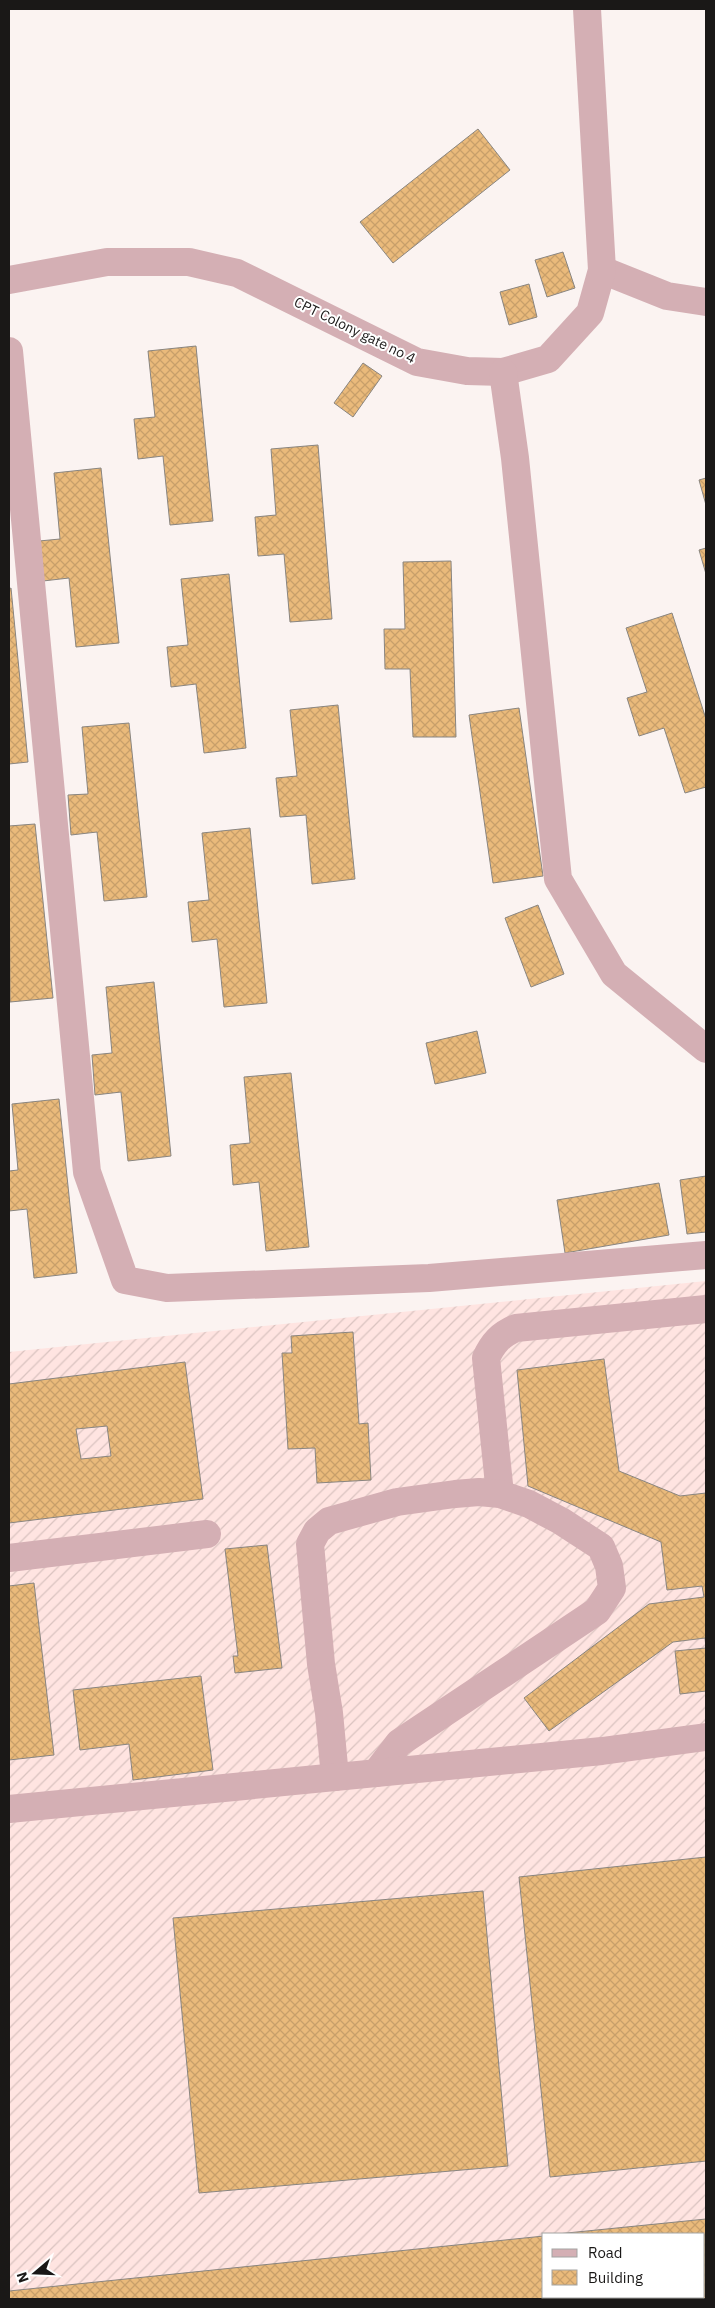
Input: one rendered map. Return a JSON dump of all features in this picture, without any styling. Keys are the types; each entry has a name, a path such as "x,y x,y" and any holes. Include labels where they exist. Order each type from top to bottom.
{"street":[{"name":"CPT Colony gate no 4","path":"9,280 107,262 189,262 237,273 417,362 467,371 503,372 548,359 590,313 602,270 587,9"},
{"path":"602,270 667,296 706,302"},
{"path":"9,351 87,1172 125,1280 167,1288 409,1278 706,1255"},
{"path":"503,372 515,458 558,879 614,974 706,1049"},
{"path":"500,1494 486,1358 493,1344 503,1334 516,1328 706,1309"},
{"path":"335,1777 329,1713 321,1664 310,1544 318,1531 328,1521 397,1502 479,1492 500,1494 545,1512 601,1547 609,1566 612,1588 597,1611 399,1743 376,1773"},
{"path":"9,1558 207,1534"},
{"path":"9,1809 602,1751 706,1737"}],"shaded area":[{"path":"706,1281 706,2299 9,2299 9,1352"}],"building":[{"path":"478,129 510,170 393,263 360,222"},
{"path":"563,252 575,288 547,297 535,260"},
{"path":"529,284 537,317 509,325 500,292"},
{"path":"196,346 213,521 170,525 163,456 138,459 134,419 155,417 148,351"},
{"path":"363,363 382,376 353,417 334,403"},
{"path":"318,445 332,619 290,622 284,554 258,556 255,517 276,515 271,449"},
{"path":"101,468 119,643 76,647 69,578 43,581 39,541 60,539 54,473"},
{"path":"706,478 706,505 699,480"},
{"path":"706,548 706,574 699,550"},
{"path":"451,561 456,737 413,737 410,669 385,669 384,629 405,629 403,562"},
{"path":"229,574 246,748 204,753 196,684 171,687 167,647 188,645 181,579"},
{"path":"11,588 28,762 9,764 9,589"},
{"path":"672,613 706,719 706,787 685,793 664,728 639,736 627,698 647,692 626,628"},
{"path":"338,705 355,879 312,884 306,815 280,817 276,778 297,776 290,710"},
{"path":"519,708 543,876 493,883 469,715"},
{"path":"129,723 147,897 104,901 97,832 71,835 68,795 88,794 82,727"},
{"path":"35,824 53,998 10,1002 9,826"},
{"path":"250,828 267,1003 224,1007 217,939 192,942 188,902 209,900 202,833"},
{"path":"538,905 564,974 531,987 505,918"},
{"path":"154,982 171,1156 128,1161 121,1092 95,1095 92,1055 112,1053 106,987"},
{"path":"477,1031 486,1073 435,1084 426,1043"},
{"path":"291,1073 309,1247 266,1251 259,1182 233,1185 230,1145 250,1143 244,1077"},
{"path":"59,1099 77,1273 34,1278 27,1209 9,1211 9,1171 18,1170 12,1104"},
{"path":"706,1176 706,1232 687,1234 680,1180"},
{"path":"659,1183 669,1235 565,1253 557,1200"},
{"path":"353,1332 359,1424 368,1423 371,1480 317,1483 315,1448 288,1449 282,1353 292,1353 291,1336"},
{"path":"604,1359 619,1471 680,1496 706,1493 706,1648 705,1638 673,1642 549,1731 524,1698 649,1604 704,1597 702,1586 667,1590 661,1542 528,1486 517,1370"},
{"path":"185,1362 203,1499 9,1523 9,1384","holes":["107,1426 111,1456 81,1459 76,1429"]},
{"path":"267,1545 282,1668 235,1673 233,1656 238,1656 225,1549"},
{"path":"34,1583 54,1755 9,1760 9,1586"},
{"path":"706,1648 706,1691 680,1694 675,1651"},
{"path":"201,1676 213,1770 133,1780 129,1744 80,1750 73,1690"},
{"path":"706,1857 706,2161 550,2177 519,1877"},
{"path":"483,1891 508,2166 199,2193 173,1918"},
{"path":"706,2219 706,2299 9,2299 9,2291 542,2236 542,2298 705,2298 705,2233 567,2233"}]}
